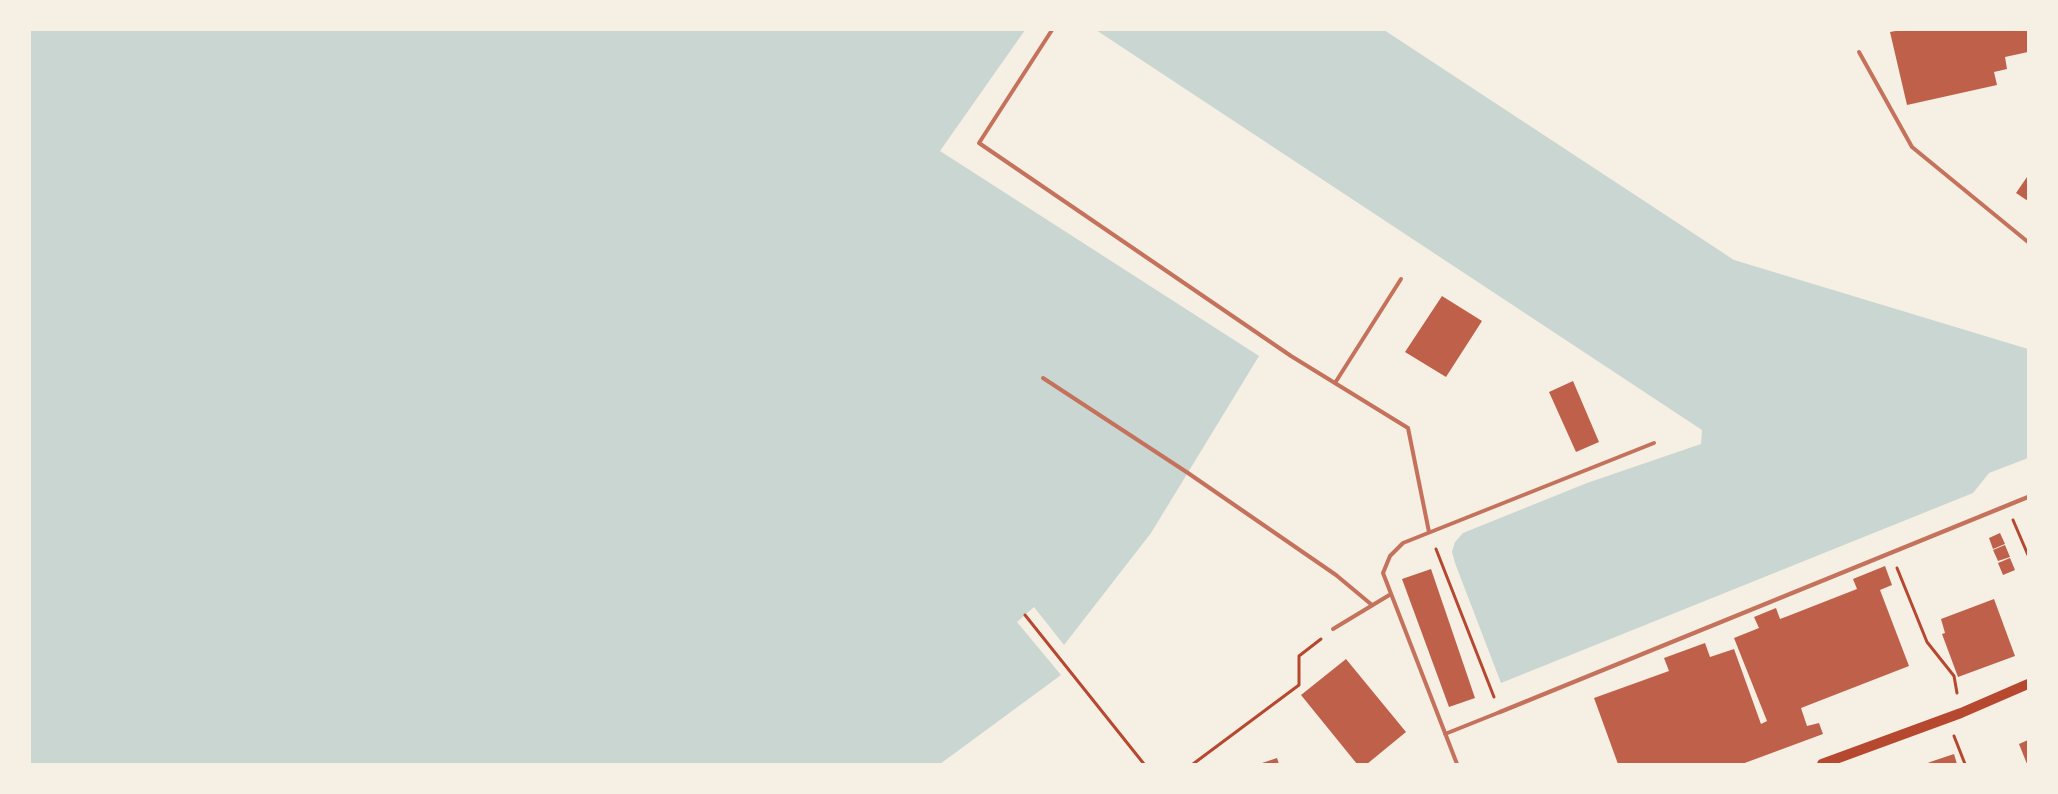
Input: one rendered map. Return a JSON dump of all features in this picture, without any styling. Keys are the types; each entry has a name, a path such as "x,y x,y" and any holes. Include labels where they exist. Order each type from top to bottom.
{"main road":[{"path":"1822,764 1961,713 2028,684"}],"street":[{"path":"1500,712 2028,498"}],"lane":[{"path":"1052,30 979,143 1291,356 1408,428 1429,532"},
{"path":"1859,52 1912,147 2028,242"},
{"path":"1335,383 1401,279"},
{"path":"1043,378 1188,473 1320,564 1372,606"},
{"path":"1457,764 1383,573 1390,556 1403,543 1654,443"},
{"path":"1333,630 1391,594"},
{"path":"1445,734 1500,712"}],"path":[{"path":"2007,506 2028,555"},
{"path":"1429,532 1500,712"},
{"path":"1891,553 1927,642 1954,676 1958,694"},
{"path":"1025,615 1144,764"},
{"path":"1193,764 1300,685 1300,656 1333,630"},
{"path":"1956,742 1965,764"}],"shaded area":[{"path":"30,30 1025,30 940,151 1259,356 1151,533 1064,645 1034,607 1017,622 1061,675 940,764 30,764"},
{"path":"1096,30 1384,30 1734,260 2028,349 2028,458 1989,473 1973,493 1501,683 1455,563 1452,552 1455,542 1463,533 1587,483 1701,444 1702,430"}],"building":[{"path":"1901,30 2028,30 2028,52 2005,57 2007,69 1994,72 1997,85 1907,105 1890,32"},
{"path":"2028,178 2028,201 2016,193"},
{"path":"1442,296 1482,321 1446,377 1405,352"},
{"path":"1573,381 1599,442 1576,452 1549,392"},
{"path":"2000,533 2005,544 1993,549 1989,538"},
{"path":"2005,545 2010,557 1998,561 1993,550"},
{"path":"2010,558 2015,570 2003,575 1998,563"},
{"path":"1885,566 1892,585 1880,590 1909,666 1801,708 1807,726 1819,723 1823,734 1742,764 1618,764 1594,698 1669,671 1664,658 1705,643 1710,657 1734,649 1761,724 1767,721 1734,638 1759,628 1754,617 1776,608 1780,619 1788,616 1857,589 1853,579"},
{"path":"1431,569 1475,698 1449,707 1402,579"},
{"path":"1994,599 2015,656 1958,677 1942,634 1945,633 1941,619"},
{"path":"1346,659 1406,732 1367,764 1357,764 1301,695"},
{"path":"2028,740 2028,764 2027,764 2019,744"},
{"path":"1954,754 1957,764 1925,764 1933,761"},
{"path":"1277,758 1279,764 1259,764"}]}
